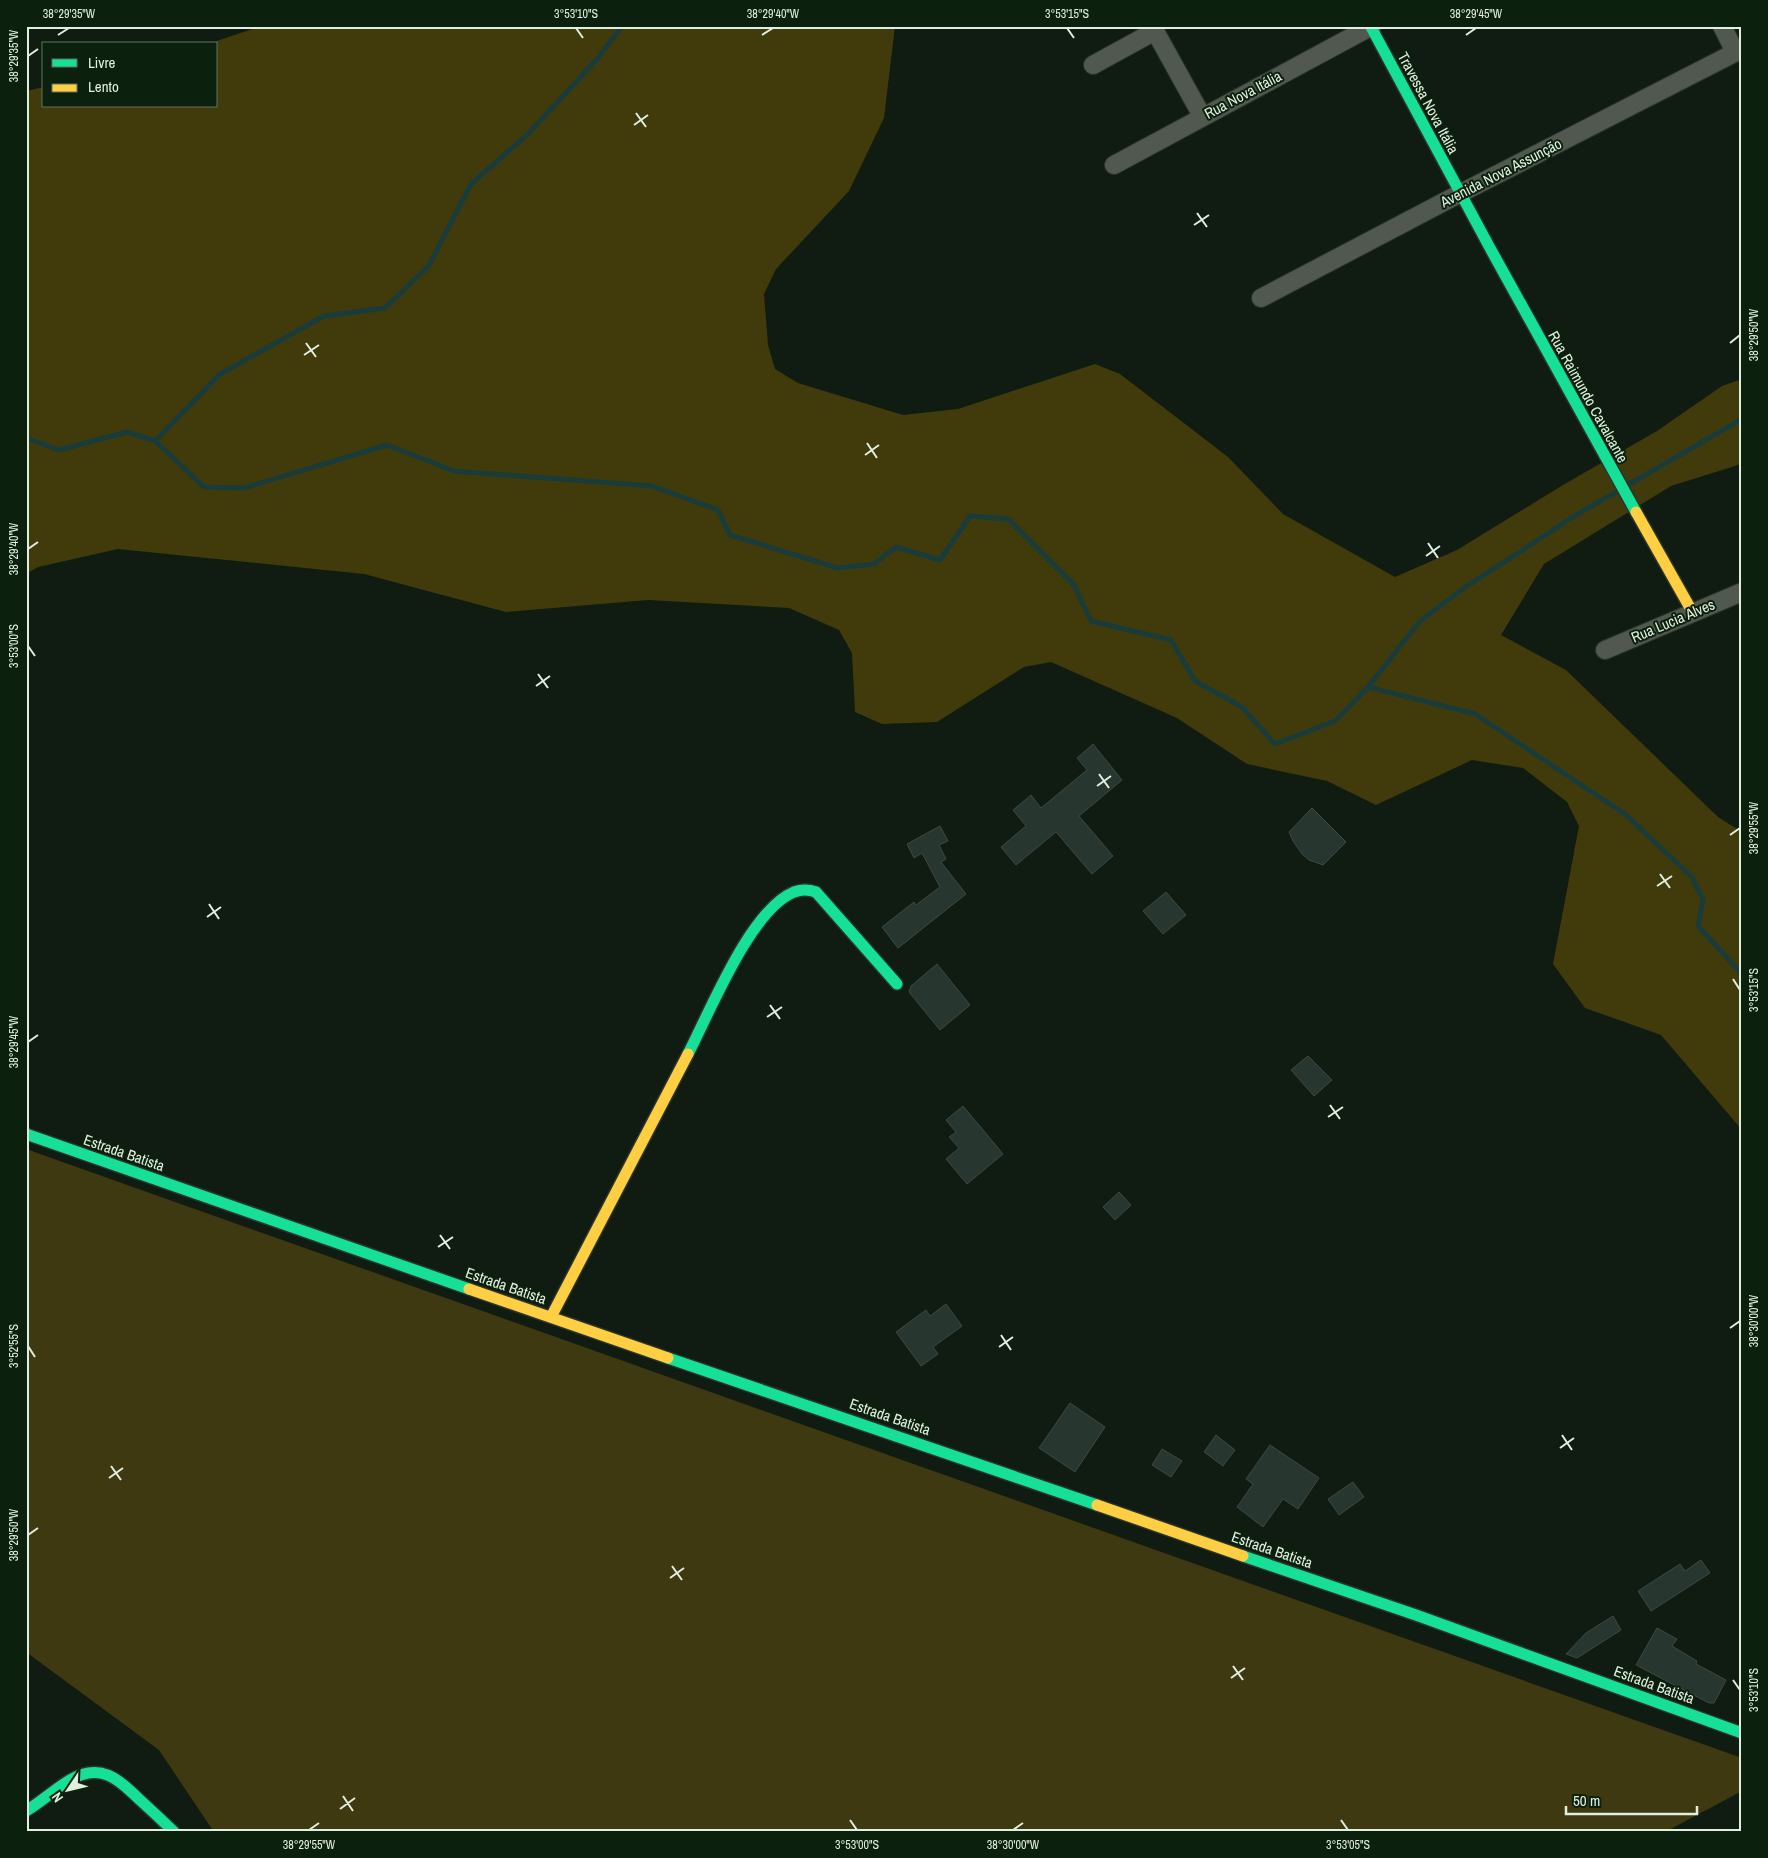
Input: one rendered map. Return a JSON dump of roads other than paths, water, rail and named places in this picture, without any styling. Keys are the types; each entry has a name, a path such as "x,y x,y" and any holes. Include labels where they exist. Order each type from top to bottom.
{"street":[{"name":"Rua Nova Itália","path":"1114,165 1372,26"},
{"name":"Travessa Nova Itália","path":"1372,26 1459,194"},
{"path":"1722,26 1739,50"},
{"path":"1093,64 1155,31 1202,116"},
{"name":"Avenida Nova Assunção","path":"1261,298 1739,50"},
{"name":"Rua Raimundo Cavalcante","path":"1459,194 1598,446 1693,613"},
{"name":"Rua Lucia Alves","path":"1604,650 1742,592"},
{"path":"551,1317 626,1178 733,966 755,929 772,910 797,890 806,888 816,892 897,984"},
{"name":"Estrada Batista","path":"26,1134 1416,1616 1742,1733"},
{"path":"26,1811 81,1774 100,1770 119,1780 174,1832"}],"waterway":[{"path":"155,441 220,374 324,316 385,308 428,267 471,184 527,135 598,58 622,26"},
{"path":"1628,485 1742,419"},
{"path":"26,438 59,450 127,432 155,441 204,487 244,488 387,445 454,471 652,486 718,510 730,535 838,568 874,564 896,547 940,560 970,516 1008,519 1074,585 1091,621 1171,640 1195,681 1242,707 1275,744 1335,721 1368,687 1475,714 1626,815 1692,877 1703,900 1698,926 1742,974"},
{"path":"1368,687 1420,621 1464,588 1581,512 1616,492"}]}
